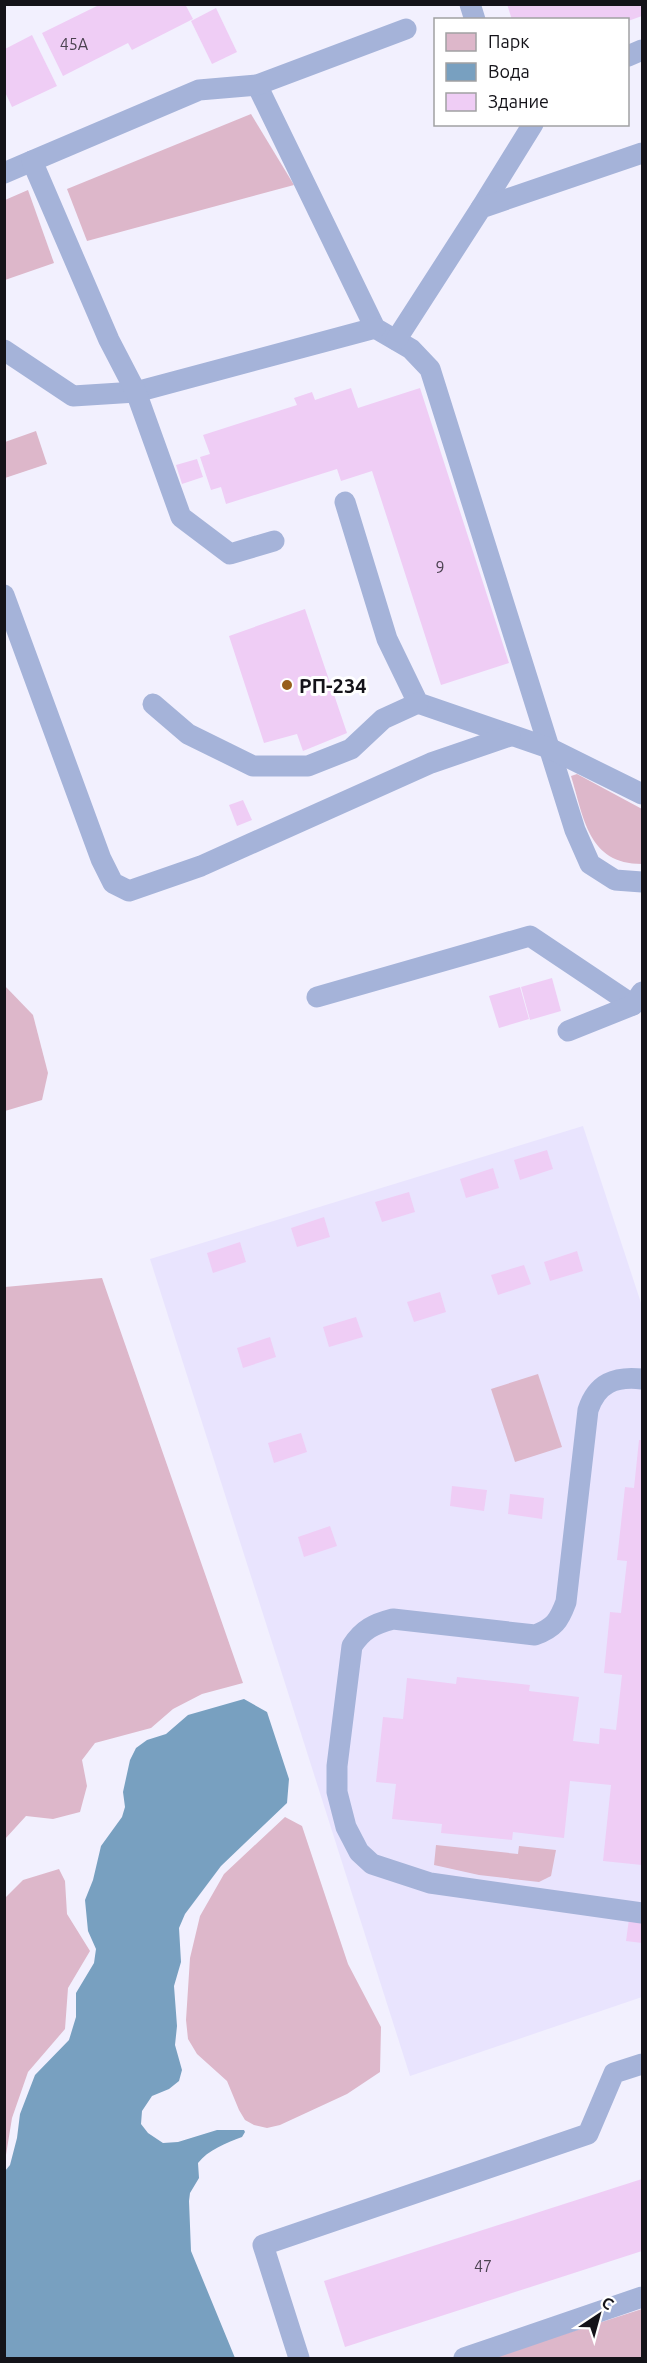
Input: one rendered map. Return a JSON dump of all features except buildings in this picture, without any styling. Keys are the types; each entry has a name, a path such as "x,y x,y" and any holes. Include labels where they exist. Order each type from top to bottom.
{"lane":[{"path":"4,173 199,90 257,85 406,29"},
{"path":"257,85 375,328 411,349 430,369 575,830 590,864 615,880 642,882"},
{"path":"396,340 532,126"},
{"path":"481,208 642,153"},
{"path":"32,161 109,340 136,392 181,517 230,554 274,541"},
{"path":"4,350 73,396 136,392 375,328"},
{"path":"345,502 387,639 418,703"},
{"path":"4,595 101,859 113,883 129,891 201,866 431,763 510,736"},
{"path":"153,704 188,734 253,766 308,766 351,748 383,719 418,703 549,748 642,794"},
{"path":"317,997 530,936 638,999"},
{"path":"568,1031 638,999"},
{"path":"642,1379 614,1380 593,1397 588,1410 566,1602 561,1614 550,1629 535,1635 393,1619 374,1624 360,1633 352,1646 337,1766 337,1792 346,1827 359,1852 372,1864 430,1883 642,1913"},
{"path":"299,2358 263,2245 588,2134 614,2073 642,2064"},
{"path":"464,2358 642,2297"}],"shaded area":[{"path":"583,1126 642,1306 642,1997 410,2076 150,1259"}],"green space":[{"path":"251,114 294,185 87,241 67,189"},
{"path":"28,190 54,263 5,280 5,200"},
{"path":"36,431 47,464 5,478 5,442"},
{"path":"577,774 642,809 642,864 624,862 610,856 591,836 571,776"},
{"path":"4,985 33,1015 48,1073 42,1100 5,1111"},
{"path":"102,1278 243,1683 202,1694 173,1709 151,1728 95,1743 82,1760 87,1786 80,1812 53,1819 26,1816 5,1839 5,1287"},
{"path":"538,1374 562,1447 515,1462 491,1389"},
{"path":"285,1817 302,1826 348,1964 381,2027 380,2072 347,2094 280,2125 267,2128 245,2120 227,2081 197,2054 188,2039 186,2020 190,1958 200,1916 224,1874"},
{"path":"436,1845 518,1854 519,1846 556,1850 551,1876 539,1882 479,1875 434,1865"},
{"path":"59,1869 65,1881 67,1914 90,1951 68,1988 65,2029 28,2072 12,2118 5,2161 5,1898 23,1880"},
{"path":"642,2309 642,2358 490,2358"}],"water":[{"path":"244,1699 267,1712 289,1779 287,1803 221,1866 185,1914 179,1928 181,1962 174,1986 177,2026 175,2045 182,2070 179,2081 169,2089 152,2096 142,2111 141,2124 148,2133 163,2143 178,2142 217,2130 244,2130 245,2132 242,2137 224,2144 202,2158 198,2163 199,2178 190,2193 189,2201 191,2251 235,2358 5,2358 5,2171 10,2165 20,2114 35,2075 69,2040 76,2017 76,1993 94,1963 96,1949 88,1931 85,1900 93,1880 101,1846 122,1817 125,1807 123,1792 130,1760 136,1748 147,1740 166,1734 188,1715"}],"place":[{"name":"РП-234","path":"287,685"}]}
